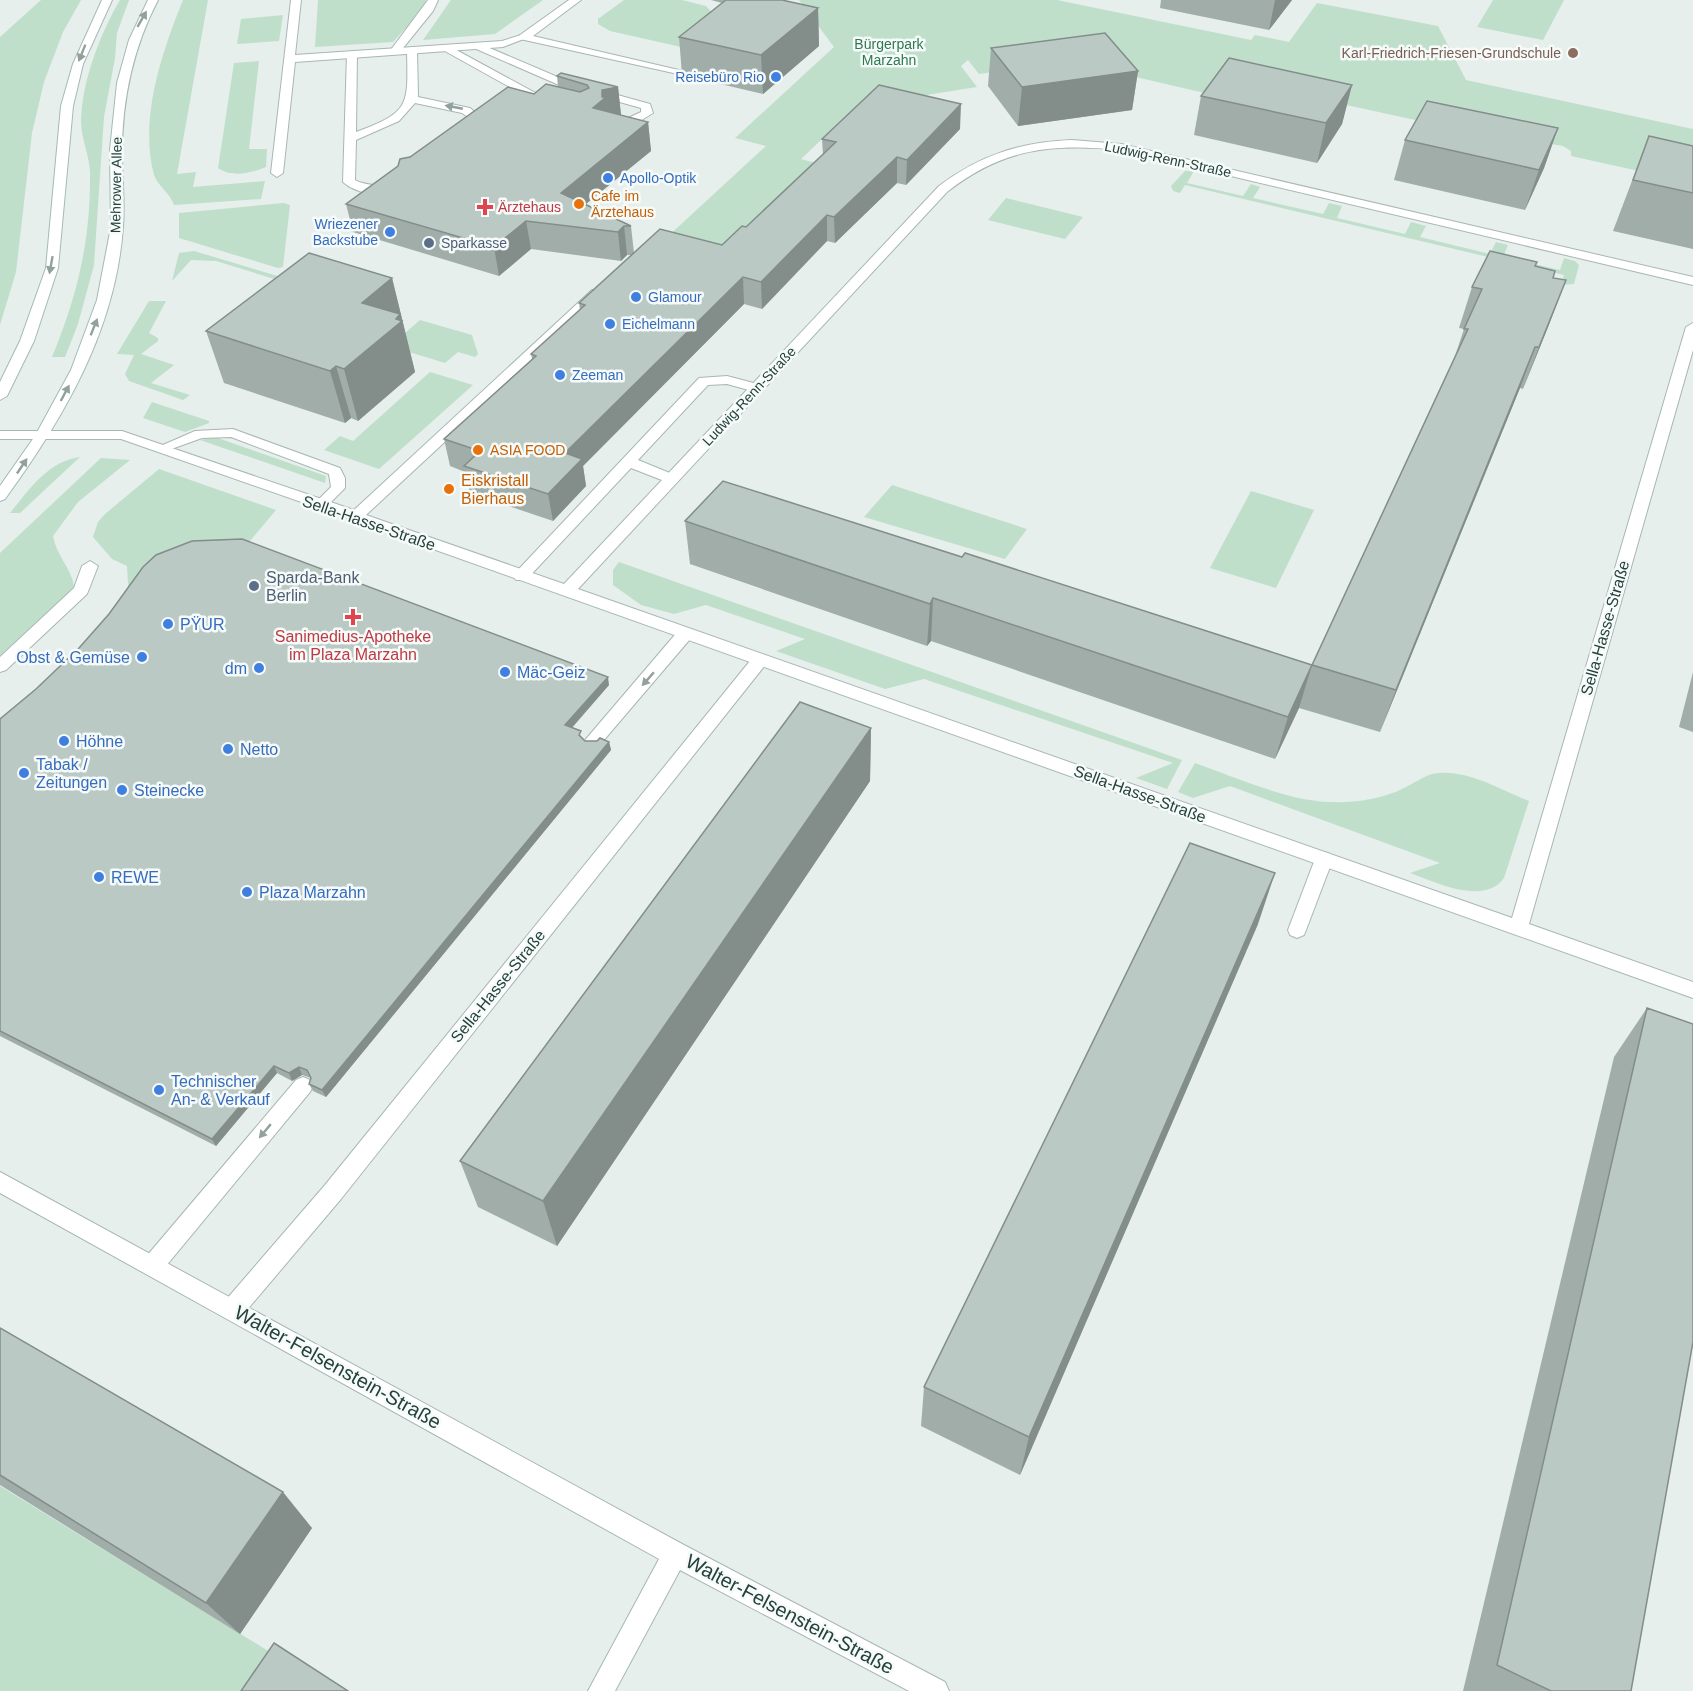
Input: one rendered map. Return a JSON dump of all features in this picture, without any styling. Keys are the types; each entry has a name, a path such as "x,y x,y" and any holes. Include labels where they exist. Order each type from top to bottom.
{"street":[{"path":"0,396 27,341 52,268 67,106 78,64 107,0"},
{"name":"Mehrower Allee","path":"0,496 43,434 79,364 106,290 117,227 116,155 121,90 137,25 153,0"},
{"path":"278,173 296,0"},
{"path":"396,51 429,9 433,0"},
{"path":"290,59 503,44 524,37 576,0"},
{"path":"524,37 678,71"},
{"path":"478,46 563,83 646,106 647,113 637,120 621,123 611,121"},
{"path":"447,48 553,107 563,110"},
{"path":"350,138 386,123 404,112 412,99 412,50"},
{"path":"352,54 350,182 361,188 386,192 396,185"},
{"path":"412,99 466,110 477,119 459,138"},
{"name":"Ludwig-Renn-Straße","path":"566,592 957,176 980,162 1003,153 1049,144 1086,142 1120,147 1693,281"},
{"path":"354,518 608,282"},
{"name":"Sella-Hasse-Straße","path":"1519,928 1693,327"},
{"path":"521,576 629,462 633,454 705,381 727,380 756,388"},
{"path":"163,448 200,434 233,433 335,471 338,488 319,506"},
{"path":"0,435 43,434"},
{"name":"Sella-Hasse-Straße","path":"43,434 122,435 163,448 319,506 1693,990"},
{"path":"629,462 672,479"},
{"path":"0,666 81,590 90,566"},
{"path":"592,743 685,634"},
{"name":"Sella-Hasse-Straße","path":"233,1309 333,1192 760,660"},
{"path":"1297,930 1324,859"},
{"path":"153,1265 303,1086"},
{"name":"Walter-Felsenstein-Straße","path":"0,1182 675,1554 936,1691"},
{"name":"Walter-Felsenstein-Straße","path":"601,1691 675,1554"}],"green space":[{"path":"41,0 81,0 63,32 44,82 32,133 16,272 0,325 0,37"},
{"path":"120,0 129,0 117,33 115,58 104,117 94,265 78,324 65,357 52,357 76,288 88,220 90,171 81,121 85,90 93,58"},
{"path":"183,0 208,0 177,174 196,172 193,187 265,181 261,199 174,205 154,175 149,131 151,108 161,63"},
{"path":"318,0 426,0 423,9 393,42 315,47"},
{"path":"451,0 543,0 495,34 423,40"},
{"path":"624,0 682,0 706,6 725,28 699,51 610,31 598,24 598,19"},
{"name":"Bürgerpark Marzahn","path":"799,0 1057,0 1251,40 1255,35 1289,42 1317,3 1438,26 1466,80 1693,129 1693,183 1571,156 1571,151 1563,146 1420,121 1231,80 1209,94 1127,75 1038,66 979,74 968,60 961,66 977,87 857,106 801,159 823,165 733,256 665,239 766,146 735,138 834,47"},
{"path":"1493,0 1564,0 1543,40 1477,27"},
{"path":"283,15 279,41 237,44 241,19"},
{"path":"259,61 249,149 267,149 266,167 248,173 229,173 218,168 234,63"},
{"path":"1185,171 1194,171 1187,183 1243,196 1251,184 1260,187 1253,198 1323,214 1329,203 1342,206 1337,218 1405,234 1411,222 1426,226 1420,237 1490,254 1496,242 1508,245 1503,257 1560,270 1564,258 1575,261 1579,265 1574,284 1561,285 1564,275 1185,185 1180,193 1173,191 1171,186"},
{"path":"1006,198 1083,217 1065,239 988,220"},
{"path":"284,203 290,205 283,267 278,268 179,238 179,213"},
{"path":"194,251 331,292 326,295 216,261 191,260 172,281 179,253"},
{"path":"149,301 166,301 149,333 158,338 158,341 141,354 174,365 151,383 190,395 183,400 129,381 125,374 134,355 117,354"},
{"path":"420,320 472,335 478,354 475,357 458,352 445,363 390,346"},
{"path":"430,372 473,385 379,469 324,450 340,436 353,441"},
{"path":"152,402 209,421 209,423 185,432 143,418"},
{"path":"215,437 326,476 325,483 200,440"},
{"path":"80,457 20,513 10,513 32,486 49,470 58,464"},
{"path":"101,458 130,460 78,502 53,536 74,586 67,596 0,658 0,553"},
{"path":"159,469 276,510 245,547 129,601 127,566 112,559 93,537 98,522 105,514"},
{"path":"892,485 1027,529 1005,559 864,517"},
{"path":"1251,491 1314,510 1276,588 1210,568"},
{"path":"619,562 1182,760 1167,789 1136,778 1173,763 924,679 885,689 776,651 805,639 706,605 674,614 641,605 613,585 613,570"},
{"path":"1195,763 1269,790 1307,800 1327,802 1376,798 1397,791 1428,775 1444,773 1482,781 1529,801 1504,878 1495,886 1472,891 1445,886 1410,873 1440,863 1230,786 1193,798 1178,792"},
{"path":"0,1486 304,1673 292,1691 0,1691"}],"building":[{"path":"726,0 782,0 818,8 761,55 679,37"},
{"path":"1105,33 1138,71 1022,87 991,48"},
{"path":"1229,58 1352,85 1326,123 1201,96"},
{"name":"Ärztehaus","path":"561,73 618,87 602,90 602,97 606,97 593,108 648,122 561,193 631,226 624,226 618,232 526,221 494,247 346,204 398,166 400,159 410,157 508,87 534,94 546,84 580,92 589,88 587,85 557,76"},
{"path":"879,85 961,104 907,160 897,157 834,217 827,215 761,282 743,277 565,453 582,459 548,494 464,466 480,451 444,439 536,356 531,354 585,305 579,303 660,229 722,245 742,226 746,227 836,142 822,139"},
{"path":"1427,101 1558,128 1539,170 1405,140"},
{"path":"1649,136 1693,146 1693,193 1633,180"},
{"path":"1490,251 1537,262 1535,266 1555,271 1553,278 1566,280 1539,347 1535,347 1396,690 1312,665 1468,329 1464,329 1482,289 1472,287"},
{"path":"309,253 392,278 362,303 400,314 396,319 402,321 344,369 336,366 330,371 206,331"},
{"path":"723,481 962,557 965,553 1312,665 1288,717 933,598 930,604 685,521"},
{"name":"Plaza Marzahn","path":"242,539 608,677 565,725 581,731 579,735 585,741 597,741 600,738 609,742 322,1090 309,1084 311,1078 307,1070 299,1067 289,1073 274,1066 212,1139 0,1031 0,719 79,648 109,614 143,567 156,555 192,541"},
{"path":"800,702 871,728 543,1201 460,1161"},
{"path":"1190,843 1275,873 1029,1437 924,1387"},
{"path":"1647,1008 1693,1024 1693,1342 1631,1691 1551,1691 1497,1665"},
{"path":"0,1328 283,1492 206,1603 0,1475"},
{"path":"274,1643 348,1691 241,1691"}],"place":[{"name":"Karl-Friedrich-Friesen-Grundschule","path":"1573,53"},
{"name":"Reisebüro Rio","path":"776,77"},
{"name":"Apollo-Optik","path":"608,178"},
{"name":"Cafe im Ärztehaus","path":"579,204"},
{"name":"Ärztehaus","path":"485,207"},
{"name":"Wriezener Backstube","path":"390,232"},
{"name":"Sparkasse","path":"429,243"},
{"name":"Glamour","path":"636,297"},
{"name":"Eichelmann","path":"610,324"},
{"name":"Zeeman","path":"560,375"},
{"name":"ASIA FOOD","path":"478,450"},
{"name":"Eiskristall Bierhaus","path":"449,489"},
{"name":"Sparda-Bank Berlin","path":"254,586"},
{"name":"Sanimedius-Apotheke im Plaza Marzahn","path":"353,617"},
{"name":"PŸUR","path":"168,624"},
{"name":"Obst & Gemüse","path":"142,657"},
{"name":"dm","path":"259,668"},
{"name":"Mäc-Geiz","path":"505,672"},
{"name":"Höhne","path":"64,741"},
{"name":"Netto","path":"228,749"},
{"name":"Tabak / Zeitungen","path":"24,773"},
{"name":"Steinecke","path":"122,790"},
{"name":"REWE","path":"99,877"},
{"name":"Plaza Marzahn","path":"247,892"},
{"name":"Technischer An- & Verkauf","path":"159,1090"}]}
